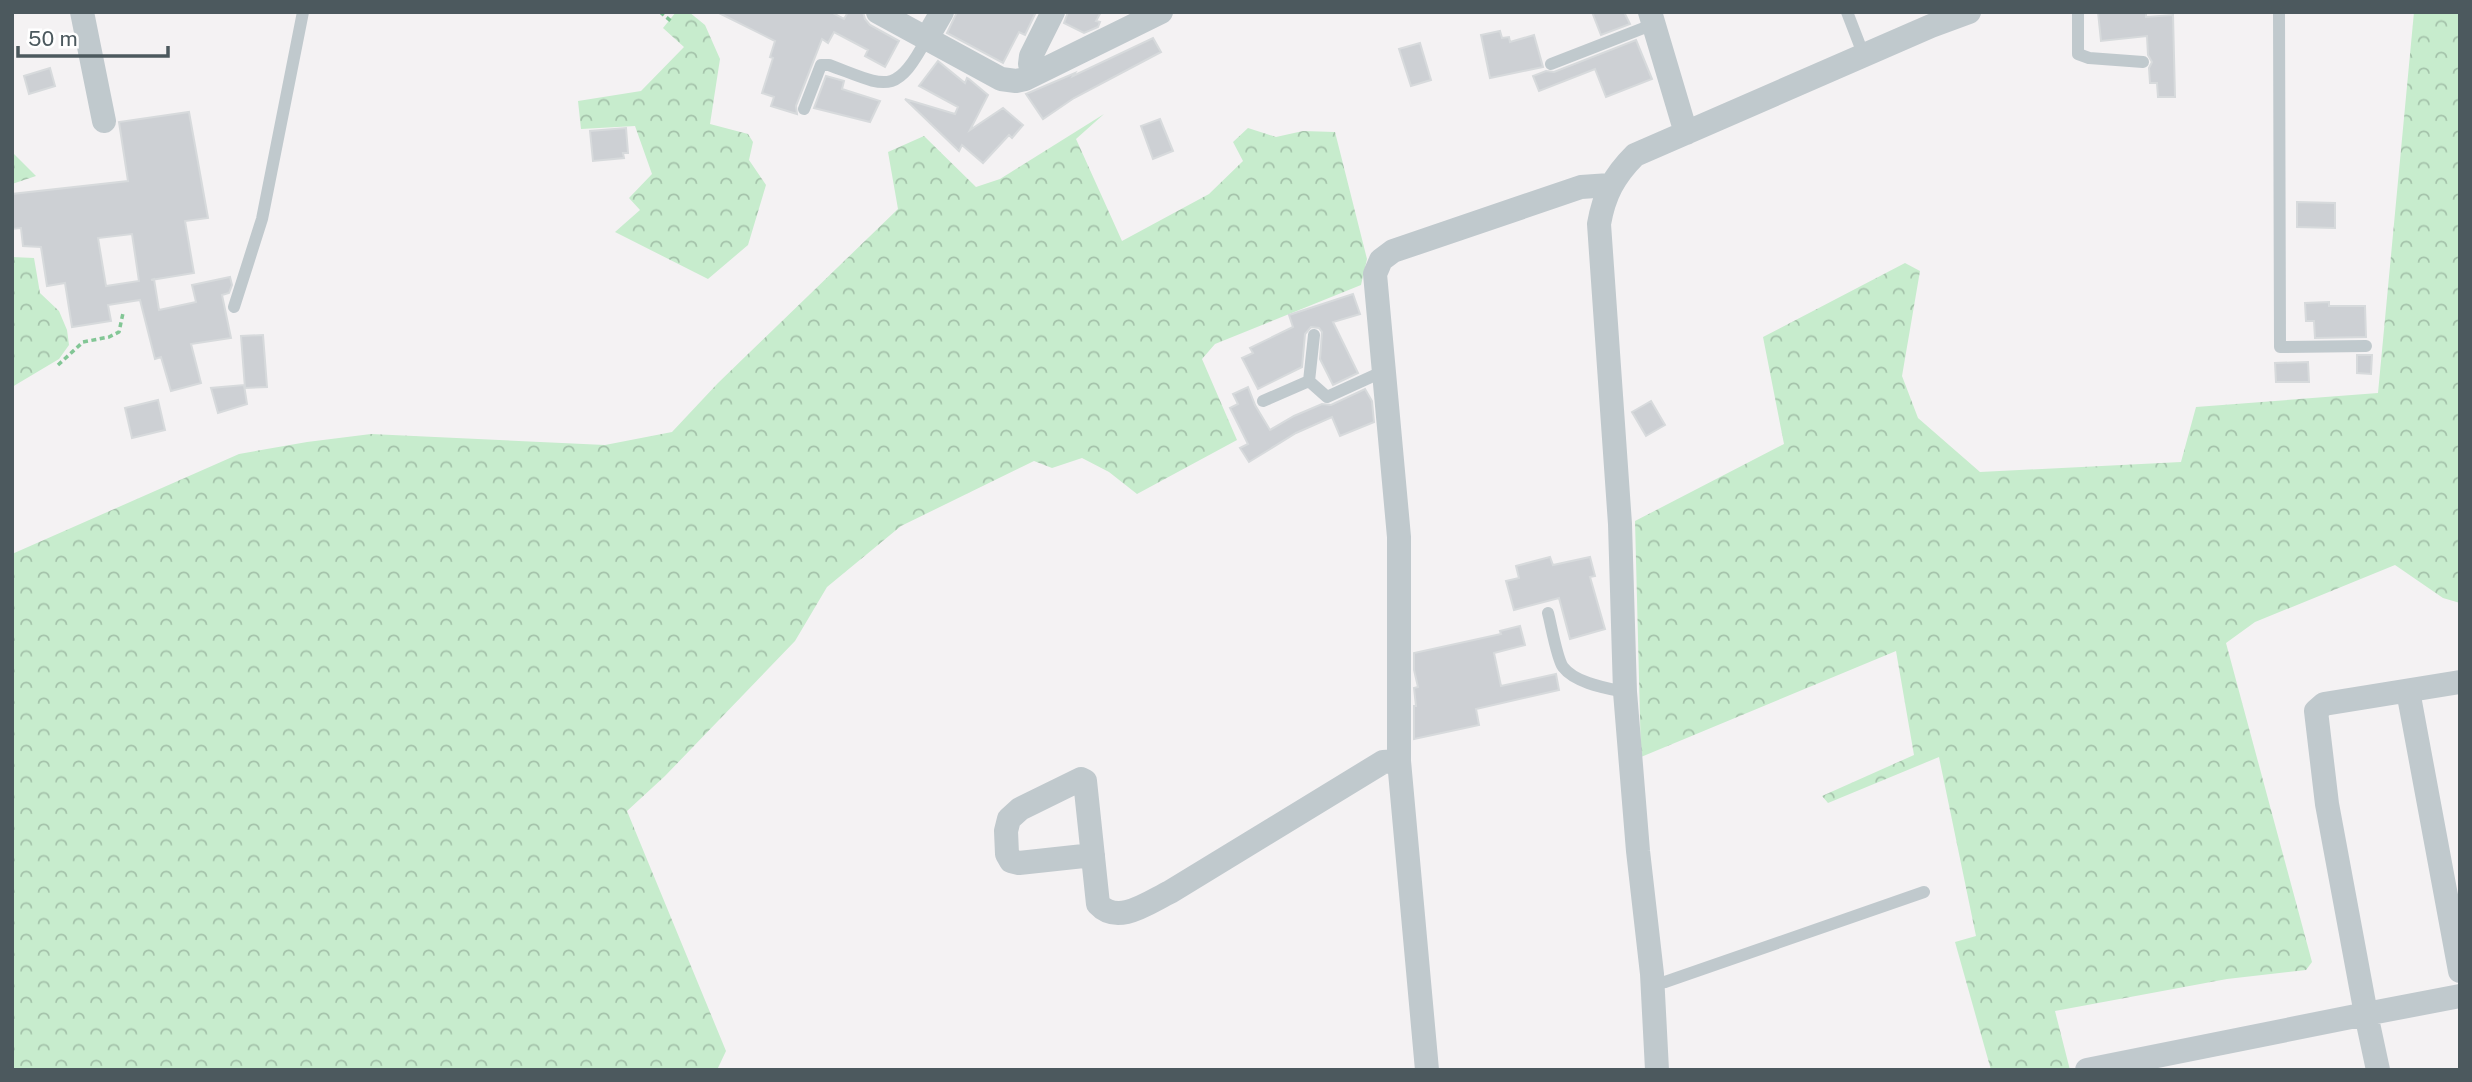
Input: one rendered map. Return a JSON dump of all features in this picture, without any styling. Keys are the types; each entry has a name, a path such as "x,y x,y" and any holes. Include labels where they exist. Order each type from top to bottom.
{"street":[{"path":"82,12 104,121"},
{"path":"878,12 1002,79 1016,81 1161,12"},
{"path":"927,38 942,12"},
{"path":"1035,74 1030,64 1031,56 1053,12"},
{"path":"1657,1070 1653,984 1638,851 1625,692 1620,524 1599,224 1602,205 1610,185 1635,155 1864,55 1931,19 1969,12"},
{"path":"1652,18 1686,133"},
{"path":"1427,1070 1399,761 1399,537 1376,274 1381,260 1393,251 1581,187 1610,185"},
{"path":"2378,1070 2327,804 2316,711 2325,704 2460,682"},
{"path":"2408,691 2460,971"},
{"path":"1093,855 1098,904 1109,913 1138,908 1383,762 1399,761"},
{"path":"2087,1070 2460,996"}],"lane":[{"path":"234,307 262,219 303,12"},
{"path":"1847,12 1864,55"},
{"path":"2078,12 2078,54 2089,58 2143,62"},
{"path":"2278,12 2280,346 2366,346"},
{"path":"1551,64 1652,18"},
{"path":"804,109 821,65 829,65 880,83 891,83 913,65 927,38"},
{"path":"1309,381 1314,335"},
{"path":"1309,381 1327,397 1384,371"},
{"path":"1262,401 1309,381"},
{"path":"1548,612 1562,666 1574,676 1625,692"},
{"path":"1653,984 1924,892"}],"path":[{"path":"660,12 671,21"},
{"path":"58,365 83,342 109,337 119,332 123,313"}],"green space":[{"path":"676,12 689,12 705,25 720,59 710,124 748,134 753,142 749,160 766,185 748,245 708,279 615,232 640,210 629,198 652,174 635,126 581,129 578,101 641,91 684,47 663,28"},
{"path":"2414,12 2460,12 2460,603 2443,598 2395,565 2255,622 2226,643 2312,962 2306,970 2227,979 2055,1011 2070,1070 1991,1070 1955,942 1976,936 1939,757 1828,803 1822,796 1914,755 1896,651 1641,757 1635,521 1784,444 1763,337 1905,263 1920,271 1902,376 1918,418 1980,472 2181,462 2196,407 2378,393"},
{"path":"1104,114 1076,139 1122,241 1209,194 1243,161 1233,142 1248,128 1276,137 1303,131 1335,132 1367,259 1361,285 1215,344 1202,359 1237,440 1137,494 1109,472 1082,458 1052,468 1034,461 901,526 827,587 795,641 665,776 627,811 726,1051 717,1070 12,1070 12,554 239,454 371,434 605,445 672,432 718,383 898,209 888,152 924,136 976,187 1000,179"},
{"path":"12,152 36,176 12,184"},
{"path":"12,257 34,258 40,293 59,311 67,330 69,345 59,359 12,387"}],"building":[{"path":"717,12 831,12 844,19 848,12 863,12 870,25 899,41 885,67 865,56 868,50 834,32 828,43 822,39 796,106 797,114 771,106 774,97 762,93 773,58 770,57 775,41"},
{"path":"957,12 1036,12 1025,35 1019,32 1003,63 947,33"},
{"path":"1068,12 1101,12 1096,21 1100,22 1098,27 1084,33 1064,23"},
{"path":"1592,12 1624,12 1630,24 1601,35"},
{"path":"2098,12 2146,12 2146,17 2173,15 2175,97 2158,97 2157,83 2150,83 2149,68 2152,62 2148,55 2147,36 2101,41"},
{"path":"1500,31 1502,38 1509,37 1510,42 1534,35 1543,67 1490,78 1481,35"},
{"path":"1153,38 1161,52 1074,98 1043,119 1026,94 1075,73 1073,76"},
{"path":"1636,40 1652,79 1606,97 1595,69 1539,91 1533,76 1546,71 1554,72"},
{"path":"1420,43 1431,80 1411,86 1399,49"},
{"path":"938,61 965,83 967,78 969,79 988,95 970,130 1003,108 1023,125 1012,138 1009,135 983,163 962,145 959,151 905,99 955,114 958,107 919,86"},
{"path":"50,68 55,86 29,94 24,76"},
{"path":"826,76 844,81 842,89 880,101 870,122 814,108"},
{"path":"189,112 208,218 185,221 194,273 154,279 159,310 196,302 192,285 230,277 232,285 229,293 222,295 231,338 191,344 201,383 171,391 161,357 155,359 140,300 108,305 111,321 72,327 65,283 47,286 41,247 23,246 21,228 12,229 12,194 128,181 119,122","holes":["132,234 139,281 106,286 98,238"]},
{"path":"1160,119 1173,151 1153,159 1141,126"},
{"path":"626,128 628,153 623,153 624,158 593,161 590,131"},
{"path":"2297,202 2335,203 2335,228 2297,227"},
{"path":"1353,294 1360,314 1333,322 1358,373 1333,385 1320,359 1322,332 1319,328 1311,327 1305,334 1302,367 1258,389 1242,358 1253,353 1250,348 1293,327 1289,315"},
{"path":"2329,302 2329,306 2365,306 2366,337 2315,338 2314,321 2306,321 2305,303"},
{"path":"263,335 267,387 245,388 241,336"},
{"path":"2357,355 2372,355 2371,374 2357,373"},
{"path":"2308,362 2309,382 2276,382 2275,363"},
{"path":"244,385 247,404 218,413 211,388"},
{"path":"1248,387 1270,430 1294,416 1322,404 1331,405 1365,389 1372,401 1374,422 1340,436 1332,417 1296,433 1249,462 1240,448 1248,444 1230,408 1238,404 1233,394"},
{"path":"158,400 165,430 132,438 125,408"},
{"path":"1651,401 1665,425 1646,436 1632,412"},
{"path":"1550,557 1553,565 1590,557 1595,576 1590,577 1605,629 1570,639 1559,598 1514,610 1506,581 1519,578 1516,566"},
{"path":"1520,626 1525,645 1494,653 1501,686 1556,674 1559,690 1476,709 1479,725 1414,739 1414,688 1418,687 1414,653 1501,634 1500,631"}]}
